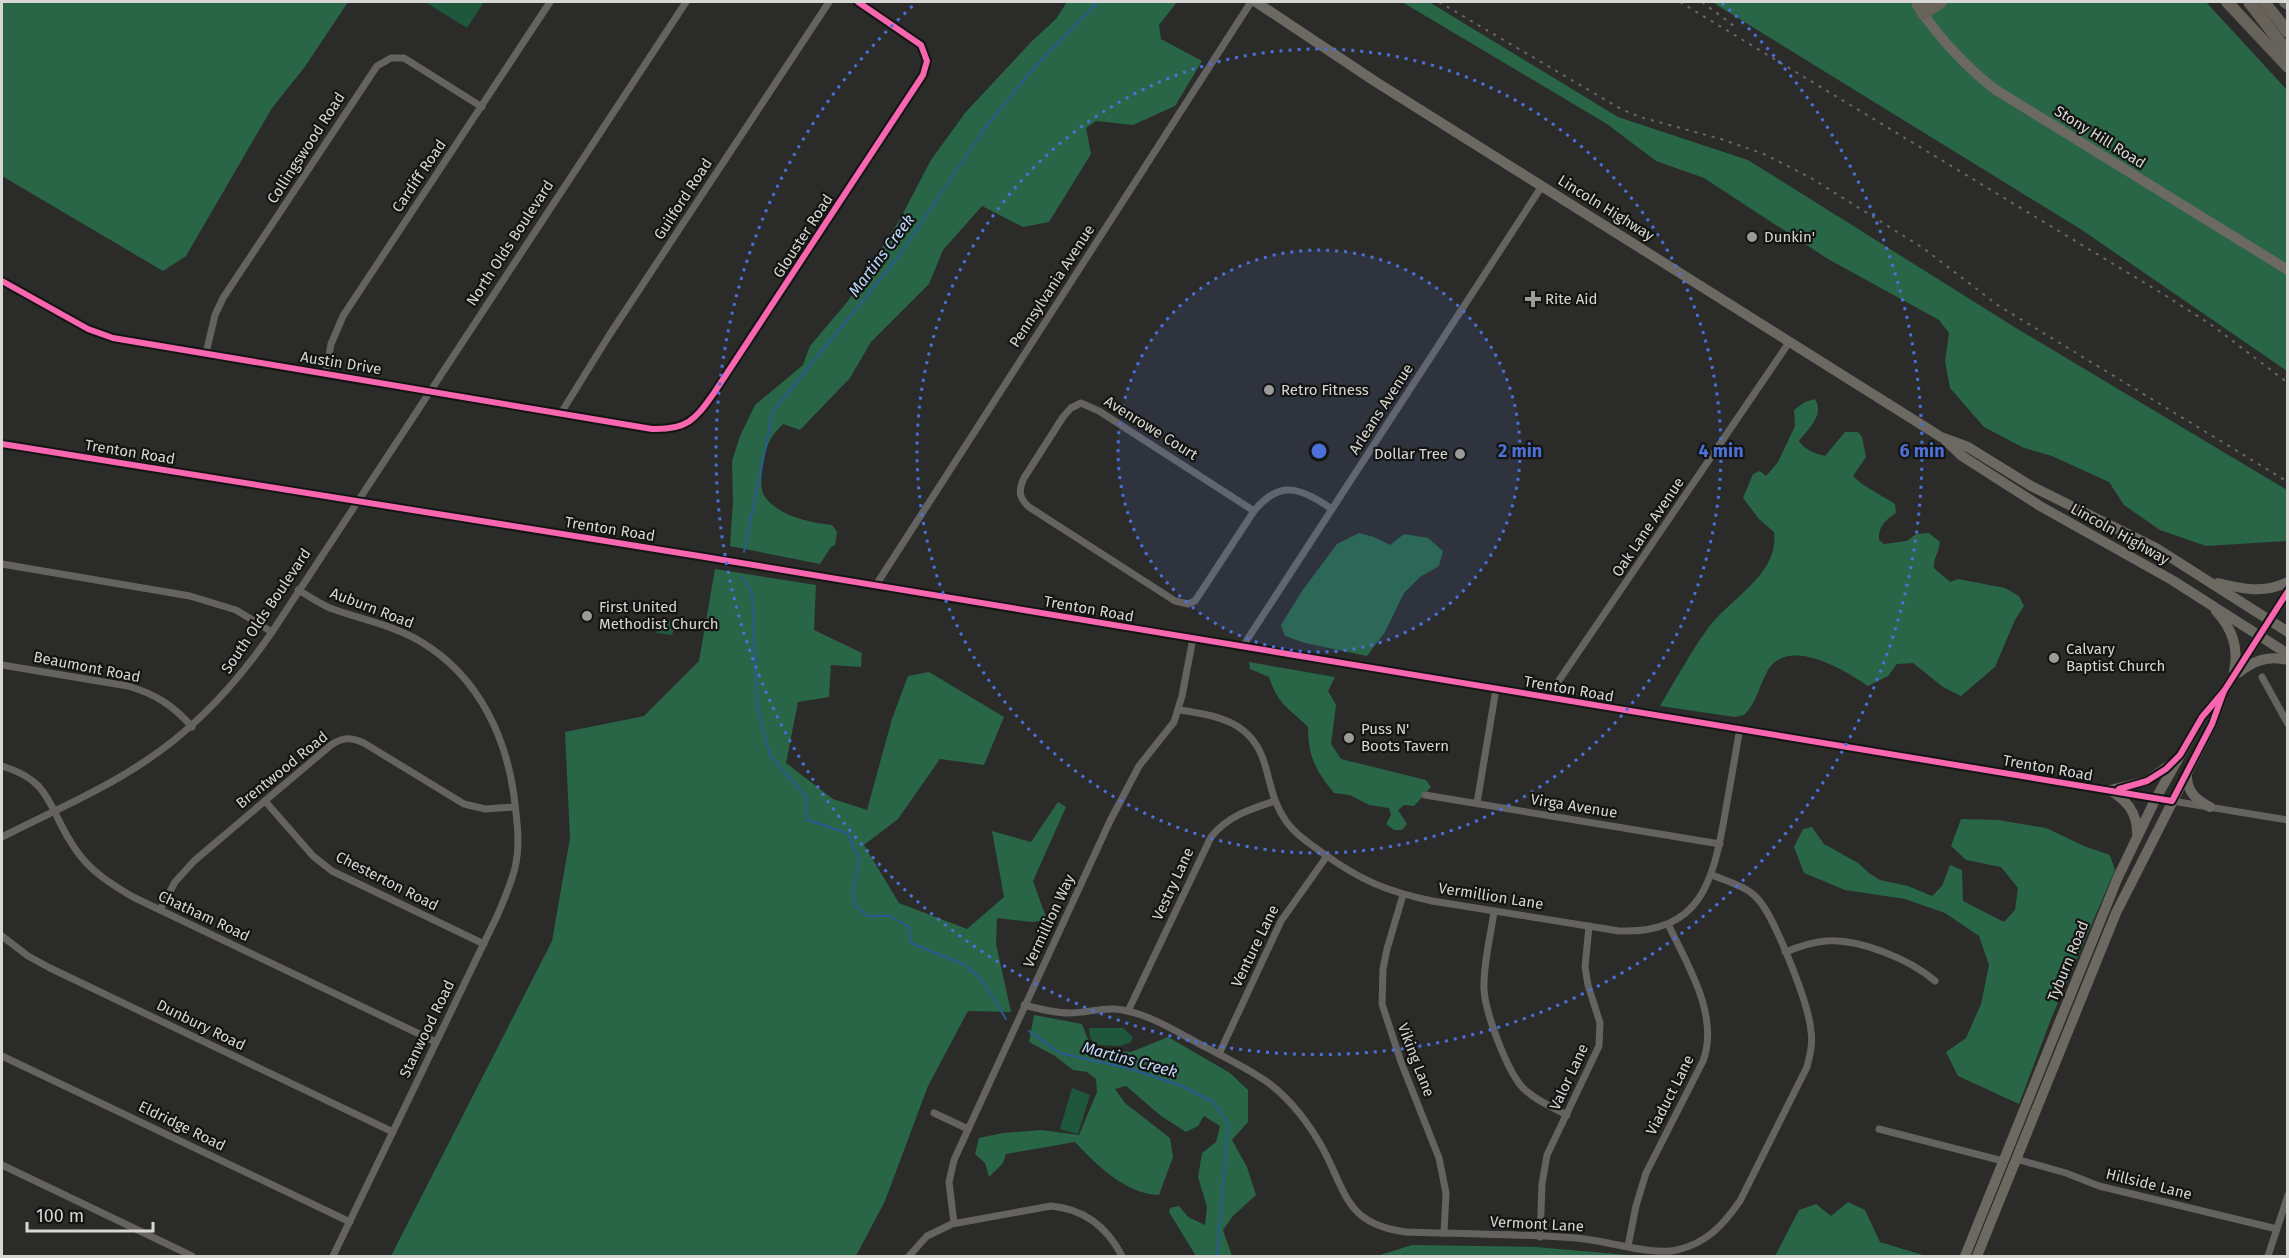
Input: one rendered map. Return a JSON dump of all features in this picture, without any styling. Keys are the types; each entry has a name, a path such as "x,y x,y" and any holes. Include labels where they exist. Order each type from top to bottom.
{"highway":[{"path":"1921,7 1941,2"},
{"path":"2227,2 2288,67"},
{"path":"2249,2 2288,52"},
{"path":"2264,2 2288,32"}],"main road":[{"name":"Lincoln Highway","path":"1256,2 1376,82 1941,437 1962,456 2040,506 2153,569 2288,654"},
{"name":"Stony Hill Road","path":"1921,7 1960,59 1996,90 2288,270"},
{"name":"Lincoln Highway","path":"1941,437 1968,447 2031,486 2147,543 2209,580 2288,632"},
{"name":"Trenton Road","path":"2,444 876,585 2172,801"},
{"path":"2209,580 2235,588 2259,590 2270,589 2288,582"},
{"name":"Tyburn Road","path":"1965,1257 2137,835 2202,717 2224,691 2288,591"},
{"path":"2208,602 2231,632 2236,652 2233,677"},
{"path":"2233,677 2248,665 2266,658 2288,660"},
{"name":"Tyburn Road","path":"1977,1257 2104,940 2212,724 2224,691"},
{"path":"2110,790 2146,781 2166,769 2180,755"},
{"path":"2187,772 2190,791 2197,800 2214,808"},
{"path":"2110,790 2131,808 2137,823 2137,835"}],"street":[{"name":"Cardiff Road","path":"326,372 331,344 343,316 550,2"},
{"name":"North Olds Boulevard","path":"357,500 686,2"},
{"name":"Guilford Road","path":"561,413 829,2"},
{"name":"Glouster Road","path":"687,424 700,412 714,393 923,75 927,56 921,45 858,2"},
{"name":"Pennsylvania Avenue","path":"876,585 1251,2"},
{"name":"Collingswood Road","path":"206,353 215,315 223,298 377,66 391,58 404,58 482,107"},
{"name":"Arleans Avenue","path":"1243,646 1542,186"},
{"name":"Austin Drive","path":"2,281 102,335 652,429 669,430 687,424"},
{"name":"Oak Lane Avenue","path":"1547,698 1790,341"},
{"name":"Avenrowe Court","path":"1081,403 1099,411 1254,511 1202,592 1195,601 1188,604 1181,603 1155,589 1029,507 1022,501 1020,488 1024,478 1064,417 1071,408 1081,403"},
{"path":"1254,511 1262,501 1274,493 1292,489 1311,495 1332,509"},
{"name":"South Olds Boulevard","path":"2,837 116,780 192,727 238,678 272,632 357,500"},
{"path":"2,564 190,596 236,610 272,632"},
{"name":"Auburn Road","path":"298,590 330,608 405,633 426,645 450,664 474,690 494,723 507,757 515,807"},
{"name":"Vermillion Way","path":"954,1223 950,1196 950,1173 1024,1005 1128,785 1168,730 1179,710 1193,638"},
{"name":"Beaumont Road","path":"2,665 128,686 144,691 166,702 192,727"},
{"path":"2262,677 2286,722"},
{"path":"1477,802 1496,689"},
{"name":"Vermillion Lane","path":"1179,710 1215,716 1233,723 1248,733 1258,745 1275,801 1288,823 1327,856 1365,881 1403,895 1637,932 1668,924 1692,907 1705,890 1712,875 1720,843 1740,728"},
{"name":"Brentwood Road","path":"160,910 182,873 339,740 349,738 364,743 434,788 464,804 485,809 515,807"},
{"name":"Chatham Road","path":"2,766 18,771 35,781 48,798 75,849 91,868 133,897 436,1042"},
{"name":"Virga Avenue","path":"1425,795 1720,843"},
{"name":"Chesterton Road","path":"265,801 313,856 332,871 484,944"},
{"name":"Vestry Lane","path":"1128,1011 1211,837 1218,828 1234,816 1275,801"},
{"path":"2172,801 2288,820"},
{"name":"Stanwood Road","path":"333,1257 484,944 515,871 518,842 515,807"},
{"name":"Venture Lane","path":"1218,1054 1281,921 1327,856"},
{"name":"Vermont Lane","path":"1024,1005 1062,1012 1103,1009 1128,1011 1163,1025 1271,1085 1300,1113 1322,1147 1346,1198 1362,1216 1379,1227 1444,1233 1578,1238 1669,1251 1700,1242 1720,1228 1744,1193 1788,1106 1810,1055 1811,1029 1808,1015 1775,928 1758,899 1751,893 1712,875"},
{"name":"Viking Lane","path":"1403,895 1383,969 1382,1004 1398,1053 1439,1158 1446,1193 1444,1233"},
{"path":"1494,911 1484,987 1491,1018 1507,1061 1518,1081 1531,1095 1567,1114"},
{"name":"Viaduct Lane","path":"1628,1246 1636,1206 1646,1173 1692,1083 1708,1046 1708,1027 1704,1008 1668,924"},
{"name":"Valor Lane","path":"1540,1237 1547,1155 1596,1054 1600,1034 1597,1011 1588,985 1585,967 1589,926"},
{"name":"Dunbury Road","path":"2,936 28,956 50,968 393,1132"},
{"path":"1785,952 1817,942 1834,940 1855,943 1915,967 1935,981"},
{"name":"Eldridge Road","path":"2,1056 350,1222"},
{"path":"934,1113 968,1129"},
{"path":"1879,1129 2003,1161"},
{"name":"Hillside Lane","path":"2016,1159 2066,1173 2099,1186 2277,1229"},
{"path":"2,1165 192,1257"},
{"path":"2268,1257 2288,1195"},
{"path":"909,1257 927,1236 954,1223 1044,1206 1081,1212 1095,1221 1108,1234 1122,1257"}],"green space":[{"path":"2,2 348,2 304,68 272,108 186,256 163,271 2,176"},
{"path":"425,2 484,2 467,28"},
{"path":"1067,2 1177,2 1159,25 1161,39 1202,61 1175,106 1133,125 1096,121 1086,128 1091,154 1049,222 1023,227 982,206 943,250 929,284 871,342 850,378 800,430 783,424 774,434 767,447 763,465 761,481 763,494 771,504 787,514 832,525 837,532 835,545 831,547 820,564 730,546 733,502 732,461 740,436 755,405 803,365 810,346 848,301 899,221 931,160 965,113 1031,42 1056,19"},
{"path":"1402,2 1429,2 1618,117 1748,160 2016,328 2287,490 2287,541 2206,546 2160,530 2124,505 2109,482 2052,456 2024,448 1984,427 1950,388 1945,361 1949,333 1939,320 1828,259 1704,178 1656,161 1607,124"},
{"path":"1712,2 2206,2 2287,90 2287,371 2082,230"},
{"path":"1815,399 1818,405 1817,416 1799,441 1807,449 1825,456 1845,432 1858,432 1862,437 1866,457 1853,476 1895,504 1896,513 1883,524 1879,540 1884,544 1907,541 1916,534 1929,533 1940,542 1934,568 1950,582 1958,579 2005,588 2019,596 2024,606 2015,620 1995,667 1961,696 1943,687 1913,663 1897,664 1888,676 1868,686 1846,672 1817,659 1789,656 1777,660 1768,670 1755,699 1744,715 1735,717 1660,706 1715,619 1750,586 1769,561 1774,547 1774,532 1759,519 1743,498 1753,474 1760,471 1766,476 1778,462 1795,426 1794,410 1805,402"},
{"path":"1359,533 1390,545 1404,534 1428,538 1443,551 1439,566 1420,577 1404,593 1385,632 1367,656 1305,643 1285,636 1281,625 1302,591 1337,544"},
{"path":"715,569 816,585 814,630 862,653 861,667 831,665 829,697 798,702 786,763 833,799 867,810 892,719 908,676 929,672 1004,717 984,765 940,759 898,819 864,845 899,903 967,929 1004,897 992,831 1031,842 1058,802 1066,807 1033,881 1047,920 1032,922 997,918 996,944 1011,1012 968,1011 928,1086 885,1201 856,1256 391,1256 552,941 570,838 565,732 644,716 699,661"},
{"path":"658,619 677,622 672,635 656,633"},
{"path":"1249,662 1335,677 1328,691 1336,705 1331,744 1341,759 1426,780 1431,787 1414,806 1404,805 1398,810 1407,824 1402,830 1394,830 1386,824 1391,815 1389,808 1369,805 1350,795 1334,793 1314,763 1308,727 1280,700 1269,677 1250,669"},
{"path":"1961,819 1998,820 2046,828 2084,846 2110,855 2115,870 2051,1019 2019,1104 1958,1076 1946,1052 1966,1038 1981,1004 1989,965 1979,936 1945,913 1905,899 1845,890 1804,873 1794,847 1803,829 1812,827 1824,844 1858,863 1880,880 1908,886 1932,896 1942,886 1950,865 1962,870 1963,901 2004,922 2015,910 2018,888 2001,867 1966,860 1951,846"},
{"path":"1034,1015 1082,1024 1092,1050 1131,1052 1168,1037 1230,1073 1248,1090 1248,1122 1232,1140 1247,1167 1256,1195 1233,1216 1223,1230 1232,1256 1196,1256 1169,1212 1170,1208 1179,1206 1188,1217 1205,1225 1207,1207 1198,1177 1202,1153 1216,1142 1220,1126 1204,1116 1198,1126 1186,1132 1161,1116 1126,1086 1115,1089 1125,1103 1170,1138 1173,1157 1159,1195 1135,1190 1123,1184 1102,1169 1075,1142 1006,1154 1003,1163 989,1177 985,1163 975,1154 979,1138 1003,1133 1041,1130 1079,1135 1097,1092 1096,1079 1087,1072 1073,1070 1055,1056 1029,1042"},
{"path":"1089,1028 1123,1028 1133,1037 1131,1042 1120,1046 1095,1045 1090,1037"},
{"path":"1072,1088 1090,1095 1078,1134 1060,1129"},
{"path":"1848,1202 1865,1210 1880,1242 1926,1256 1775,1256 1799,1210 1816,1204 1831,1216"},
{"path":"1412,1245 1536,1247 1639,1256 1377,1256"}],"waterway":[{"name":"Martins Creek","path":"744,552 773,411 899,256 985,128 1032,70 1098,2"},
{"name":"Martins Creek","path":"743,577 752,593 757,706 770,755 806,797 808,820 847,833 860,860 853,888 855,906 868,916 890,916 909,927 911,943 965,965 981,979 1006,1019"},
{"name":"Martins Creek","path":"1029,1031 1060,1053 1131,1069 1182,1086 1213,1102 1228,1123 1217,1256"}],"railway":[{"path":"1439,2 1621,109 1640,117 1721,139 1764,154 1811,178 1923,248 1999,306 2288,482"},
{"path":"1680,2 2163,294 2213,326 2288,383"},
{"path":"1702,2 1734,26"}],"cycle path":[{"path":"2,281 88,329 113,338 652,429 674,428 695,417 714,393 923,75 927,61 921,45 858,2"},
{"path":"2,444 705,557 2172,801 2212,724 2224,691"},
{"path":"2119,789 2147,781 2166,769 2180,755 2202,717 2224,691 2288,591"}],"place":[{"name":"Dunkin'","path":"1752,237"},
{"name":"Rite Aid","path":"1533,299"},
{"name":"Retro Fitness","path":"1269,390"},
{"name":"Dollar Tree","path":"1460,454"},
{"name":"First United Methodist Church","path":"587,616"},
{"name":"Calvary Baptist Church","path":"2054,658"},
{"name":"Puss N' Boots Tavern","path":"1349,738"}]}
